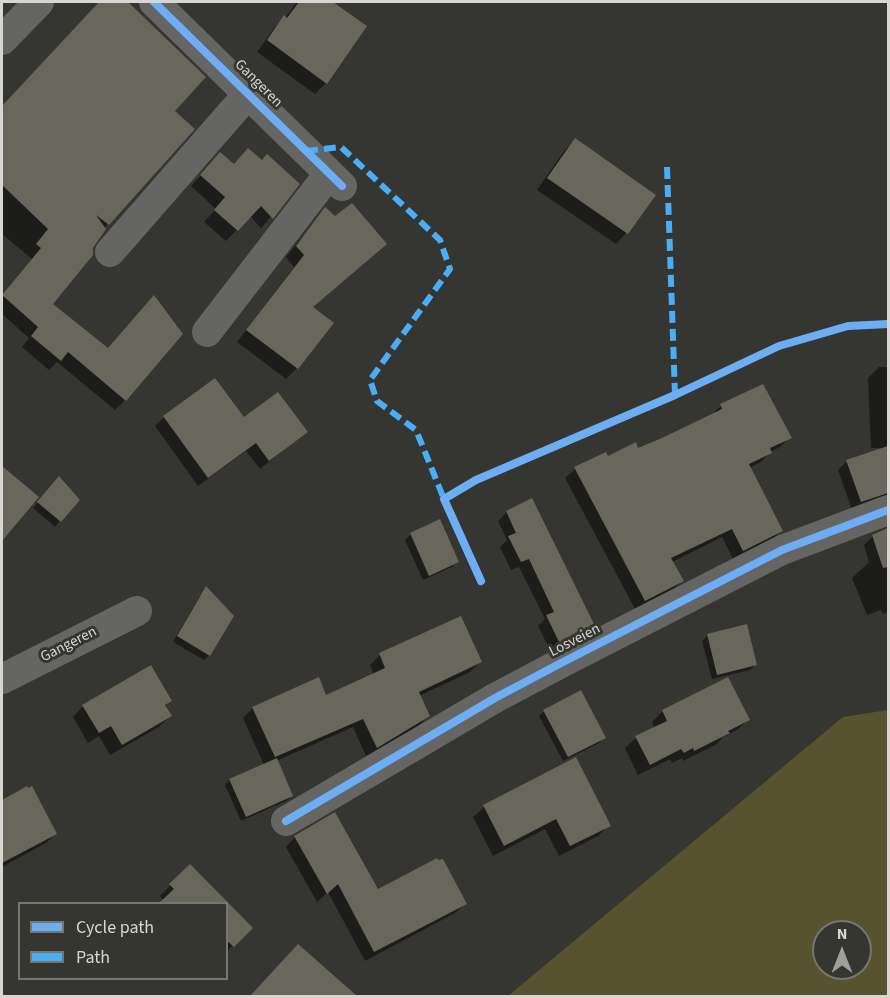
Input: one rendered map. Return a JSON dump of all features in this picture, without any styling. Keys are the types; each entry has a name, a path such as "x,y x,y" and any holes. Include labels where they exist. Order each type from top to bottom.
{"street":[{"path":"2,40 39,2"},
{"name":"Gangeren","path":"154,2 336,180 207,332"},
{"name":"Gangeren","path":"110,252 248,94"},
{"name":"Losveien","path":"285,820 495,698 563,662 782,550 888,510"},
{"name":"Gangeren","path":"2,678 137,611"}],"shaded area":[{"path":"888,710 888,996 508,996 843,717"}],"building":[{"path":"99,2 128,2 206,77 175,111 195,129 109,225 96,215 106,229 93,248 93,255 53,304 108,348 154,295 183,334 126,401 68,352 61,361 31,336 38,327 2,295 41,248 36,244 48,229 2,185 2,106"},
{"path":"299,2 333,2 367,26 327,84 267,40 284,15 287,18"},
{"path":"575,138 656,195 628,234 547,178"},
{"path":"248,148 262,160 267,154 300,184 273,219 261,206 238,231 214,210 225,197 200,175 220,152 234,164"},
{"path":"352,203 387,244 313,307 334,323 298,369 246,330 304,255 296,246 325,207 335,216"},
{"path":"215,378 244,417 278,392 308,432 269,461 256,443 208,478 163,416"},
{"path":"763,384 792,438 770,448 772,453 749,464 783,531 743,551 732,529 671,558 684,581 645,601 574,467 606,452 608,456 636,442 638,448 662,438 722,409 720,404"},
{"path":"888,446 888,493 861,502 846,460"},
{"path":"2,466 39,497 2,541"},
{"path":"59,476 80,500 61,522 37,502"},
{"path":"532,498 595,626 560,644 546,615 554,612 529,559 521,562 508,536 516,533 506,511"},
{"path":"440,519 459,562 429,576 410,533"},
{"path":"888,528 888,567 883,568 872,535"},
{"path":"206,586 234,616 210,656 177,636"},
{"path":"461,616 482,662 419,692 430,716 377,748 363,719 275,757 252,707 319,677 326,695 385,668 379,653"},
{"path":"747,624 757,665 717,675 707,634"},
{"path":"151,665 172,701 165,705 172,716 122,745 111,726 99,733 82,705"},
{"path":"728,677 750,720 694,751 693,748 684,753 681,749 650,765 635,736 667,721 662,710"},
{"path":"581,690 606,738 568,757 543,710"},
{"path":"576,757 611,826 570,846 556,819 504,846 483,805"},
{"path":"277,758 293,796 246,817 229,779"},
{"path":"27,786 28,788 32,786 57,834 2,863 2,800"},
{"path":"335,812 378,889 437,858 438,860 443,859 467,904 374,952 338,884 327,894 294,836"},
{"path":"190,864 227,902 160,902 174,889 169,884"},
{"path":"228,903 253,928 234,947 228,942"},
{"path":"298,944 357,996 250,996"}],"marked path":[{"path":"306,151 341,147 440,240 450,269 370,380 377,401 416,430 444,499"},
{"path":"667,167 675,395"}],"cycle path":[{"path":"154,2 342,186"},
{"path":"481,581 444,499 476,480 675,395 779,346 848,326 888,324"},
{"path":"286,821 495,698 563,662 782,550 888,510"}]}
